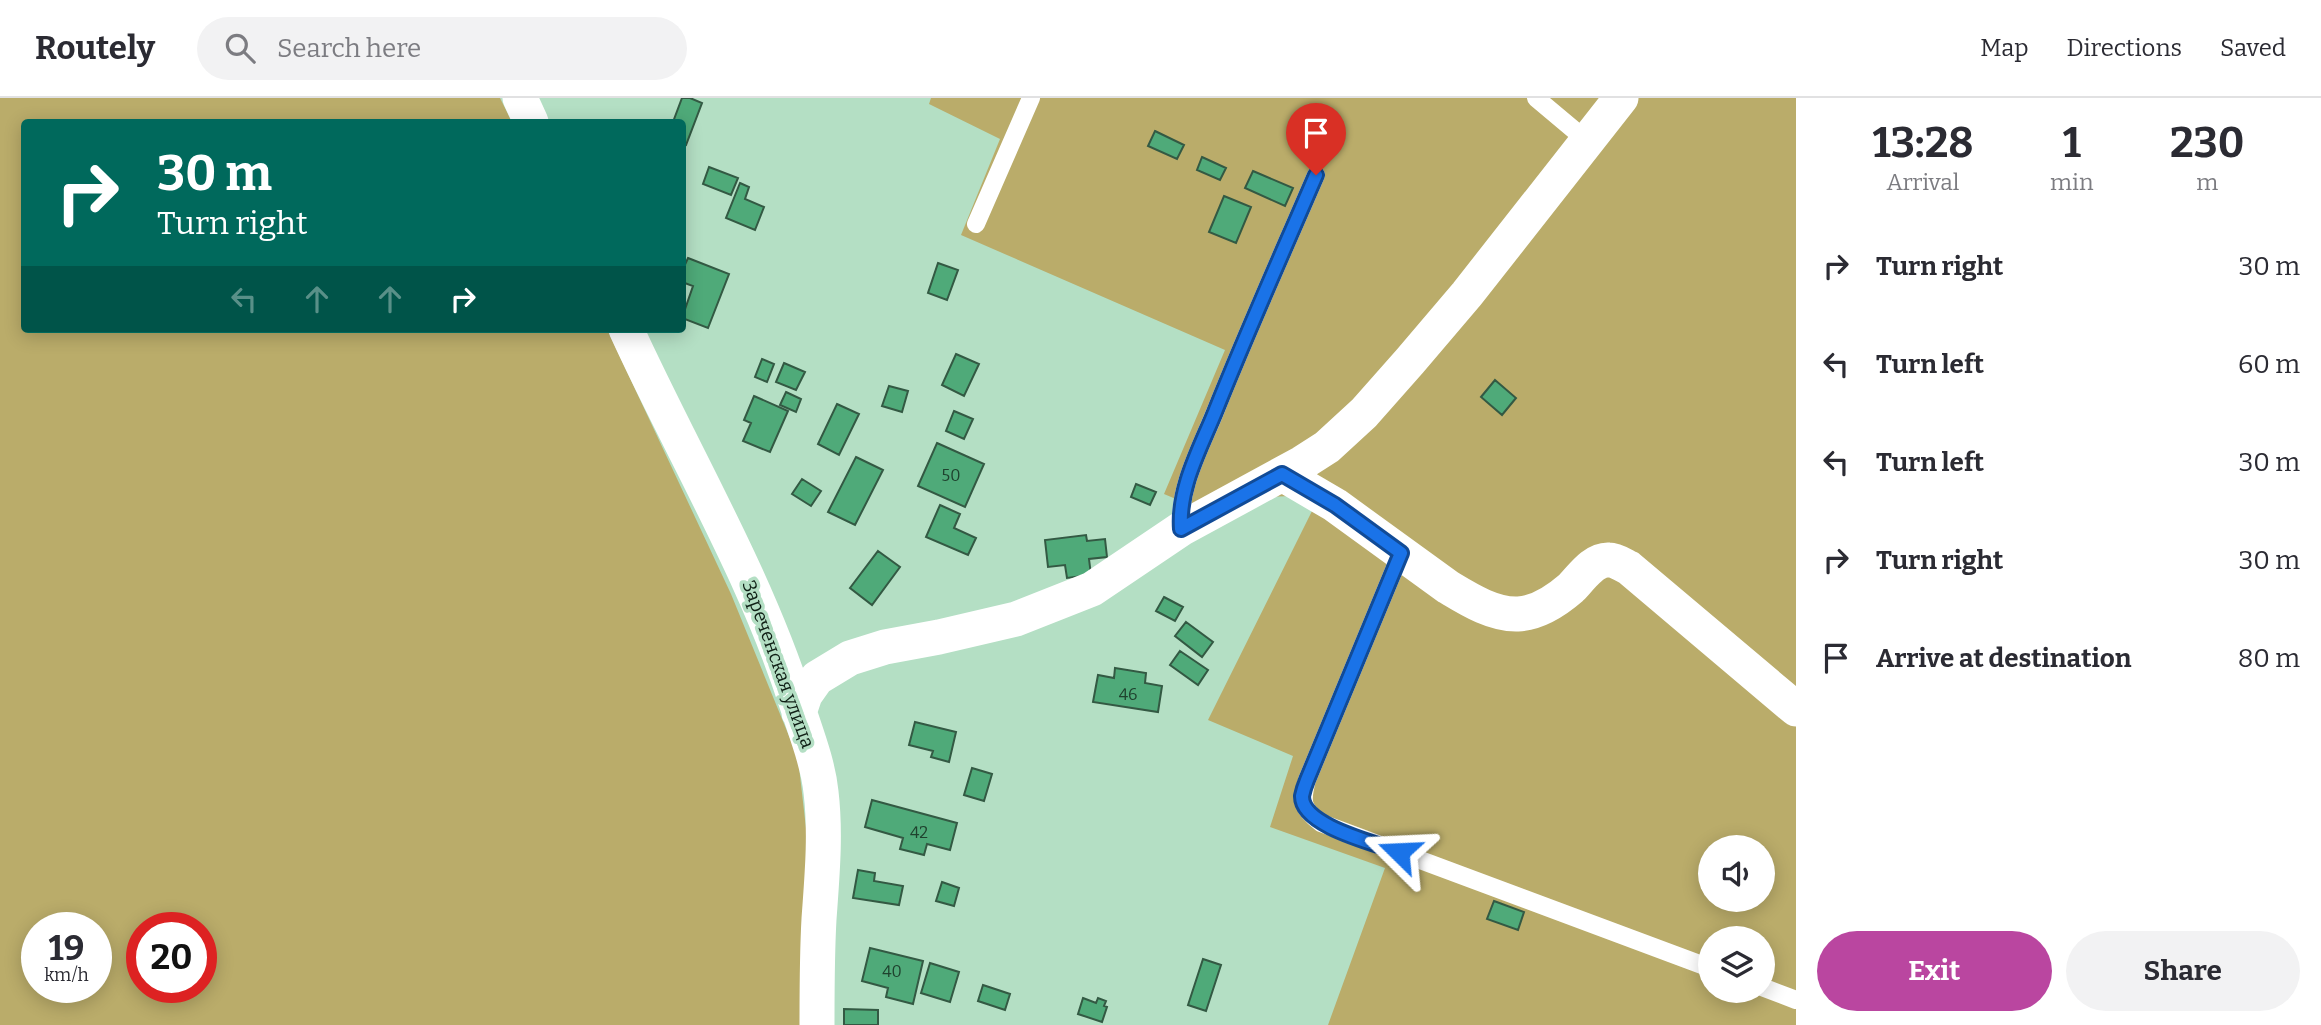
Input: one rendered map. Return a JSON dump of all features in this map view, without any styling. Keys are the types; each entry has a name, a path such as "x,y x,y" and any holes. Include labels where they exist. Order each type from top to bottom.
{"street":[{"path":"520,98 530,119"},
{"path":"799,713 805,695 817,678 850,658 885,647 1016,618 1092,589 1181,529 1327,447 1364,414 1467,294 1621,98"},
{"name":"Зареченская улица","path":"628,333 768,624 799,713 821,789 825,827 818,929 817,1025"},
{"path":"1282,474 1335,505 1448,587 1503,613 1517,614 1545,606 1557,599 1597,563 1607,559 1618,562 1796,709"}],"lane":[{"path":"976,224 1031,98"},
{"path":"1535,98 1586,140"},
{"path":"1181,529 1183,492 1316,175"},
{"path":"1401,553 1307,780 1302,798 1309,814 1321,823 1698,964"},
{"path":"1775,993 1796,1000"}],"shaded area":[{"path":"0,98 500,98 510,119 21,119 21,333 609,333 731,594 798,758 807,837 803,1025 0,1025"},
{"path":"931,98 1796,98 1796,1025 1328,1025 1385,868 1270,827 1293,756 1208,720 1312,511 1293,496 1265,497 1216,516 1164,494 1225,350 961,235 1000,139 929,104"}],"building":[{"path":"682,98 702,103 686,145 686,119 674,119"},
{"path":"1155,131 1184,145 1177,159 1148,146"},
{"path":"1202,157 1226,168 1220,180 1197,170"},
{"path":"709,167 738,178 731,195 703,184"},
{"path":"1253,171 1293,188 1285,206 1245,188"},
{"path":"740,183 749,187 745,199 764,207 755,230 726,218"},
{"path":"1224,196 1251,207 1236,243 1209,232"},
{"path":"688,258 729,274 708,328 686,320 686,306 693,286 686,283"},
{"path":"938,263 958,270 947,300 928,293"},
{"path":"956,354 979,364 964,396 942,385"},
{"path":"762,359 774,364 767,382 755,377"},
{"path":"784,363 805,372 796,390 776,382"},
{"path":"1495,380 1516,398 1502,415 1481,397"},
{"path":"889,386 908,391 902,412 882,406"},
{"path":"786,392 801,399 796,412 780,405"},
{"path":"754,396 788,411 770,452 743,441 751,423 744,420"},
{"path":"837,404 859,414 839,455 818,444"},
{"path":"954,411 973,419 964,439 946,431"},
{"path":"937,443 984,464 965,507 918,486"},
{"path":"856,457 883,470 855,525 828,512"},
{"path":"802,479 821,491 811,506 792,494"},
{"path":"1136,484 1156,492 1150,505 1131,497"},
{"path":"940,505 960,514 954,528 976,538 968,555 926,537"},
{"path":"1086,535 1087,541 1105,539 1107,557 1089,559 1091,575 1067,578 1065,565 1048,567 1045,540"},
{"path":"878,551 900,567 872,605 850,588"},
{"path":"1164,597 1183,607 1175,621 1156,611"},
{"path":"1186,622 1213,642 1202,657 1175,636"},
{"path":"1180,651 1208,670 1198,685 1170,665"},
{"path":"1115,668 1146,673 1145,683 1162,686 1158,712 1093,702 1098,675 1114,678"},
{"path":"915,722 956,732 949,762 931,757 933,751 909,745"},
{"path":"972,768 992,774 984,801 964,795"},
{"path":"872,800 957,823 950,850 927,844 924,855 900,849 903,838 865,827"},
{"path":"858,870 875,873 874,881 903,886 899,905 853,898"},
{"path":"942,882 959,888 954,906 936,901"},
{"path":"1494,901 1524,912 1518,930 1487,919"},
{"path":"870,948 923,961 913,1004 886,997 888,988 862,981"},
{"path":"1203,959 1221,965 1206,1011 1188,1005"},
{"path":"930,963 959,972 950,1002 921,993"},
{"path":"983,985 1010,994 1005,1010 978,1001"},
{"path":"1083,998 1096,1003 1098,998 1106,1001 1104,1006 1107,1007 1102,1022 1078,1014"},
{"path":"844,1009 878,1010 878,1025 844,1025"}],"route":[{"path":"1316,175 1183,492 1181,529 1282,474 1335,505 1401,553 1307,780 1302,798 1309,814 1321,823 1399,852"}]}
